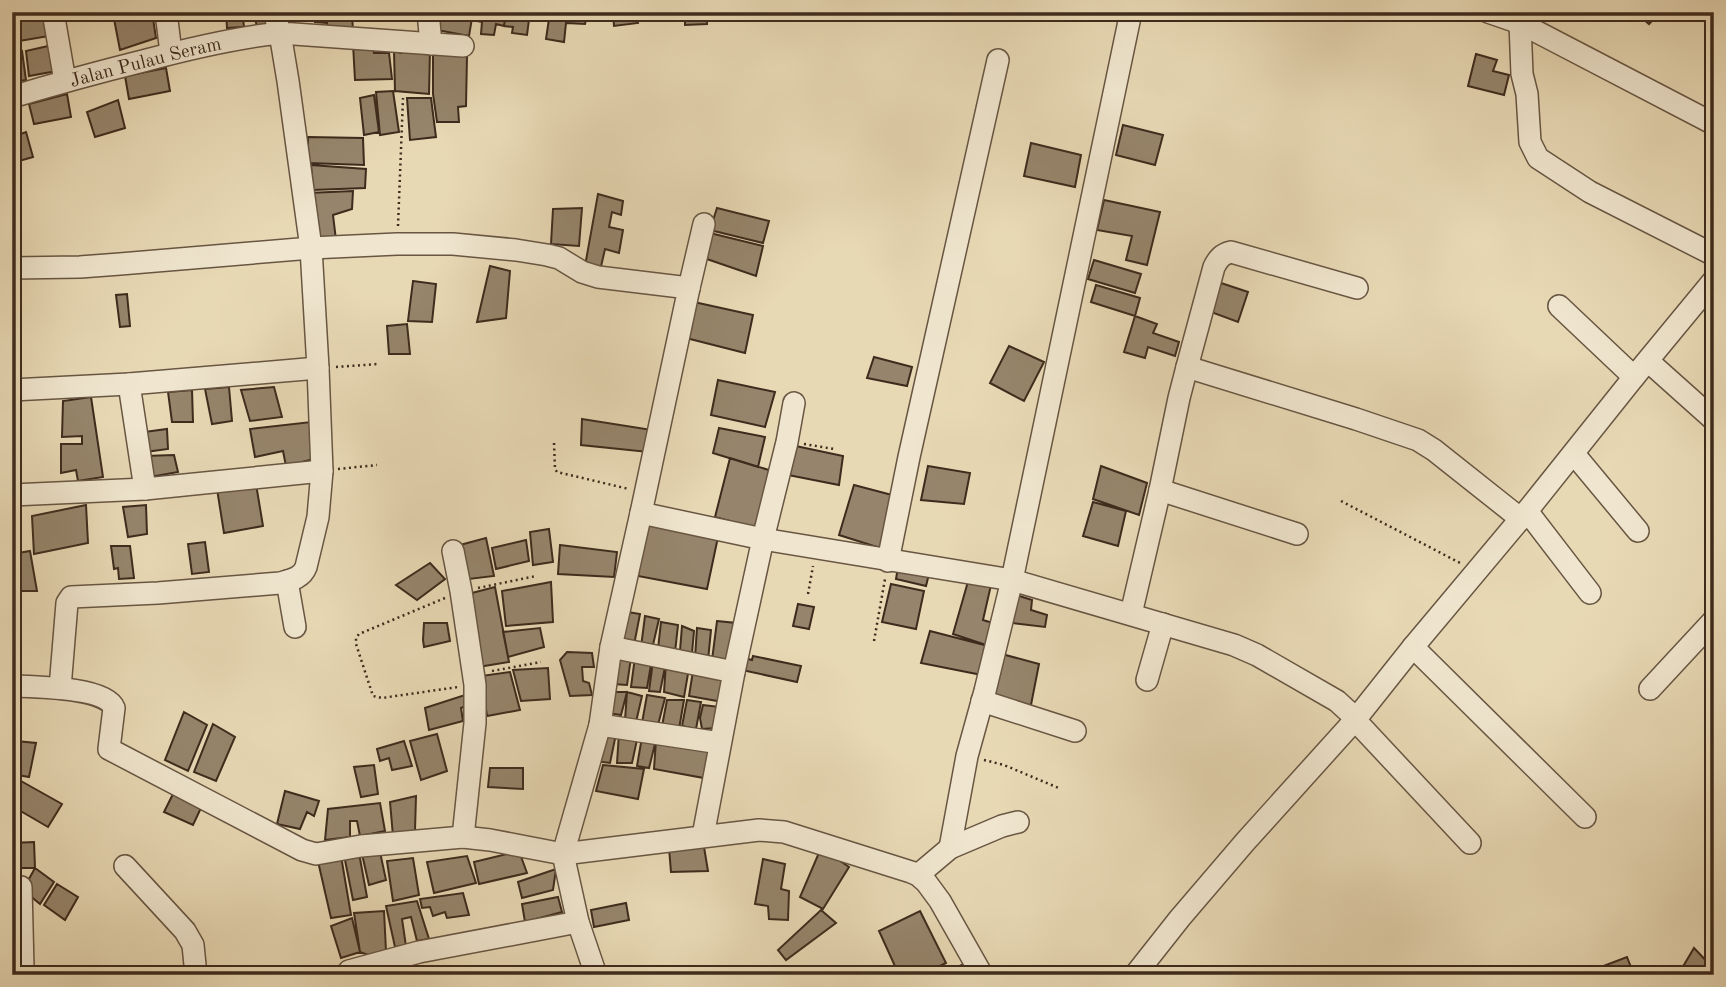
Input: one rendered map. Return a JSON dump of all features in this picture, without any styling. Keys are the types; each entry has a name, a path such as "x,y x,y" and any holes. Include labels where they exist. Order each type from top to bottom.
{"street":[{"path":"53,12 65,81"},
{"path":"166,12 171,53"},
{"path":"60,688 66,603 71,597 158,593 287,581 300,576 306,568 318,517 322,471 318,368 311,248 280,33 274,12"},
{"path":"428,12 431,44"},
{"path":"950,848 967,756 1012,580 1130,12"},
{"path":"1488,12 1520,23 1714,124"},
{"path":"1520,23 1522,74 1527,94 1530,142 1538,158 1590,192 1714,255"},
{"name":"Jalan Pulau Seram","path":"12,97 171,53 245,36 280,33 464,46"},
{"path":"888,561 998,60"},
{"path":"596,975 578,922 563,854 600,725 611,647 704,224"},
{"path":"12,268 120,264 311,248 453,244 516,250 559,258 598,278 689,288"},
{"path":"1132,614 1179,398 1218,260 1231,253 1357,288"},
{"path":"1135,975 1245,842 1355,720 1714,280"},
{"path":"1559,306 1641,369 1714,420"},
{"path":"12,390 129,384 318,368"},
{"path":"1187,368 1418,440 1524,515 1590,593"},
{"path":"129,384 145,489"},
{"path":"703,836 734,672 794,403"},
{"path":"1574,454 1638,531"},
{"path":"12,495 145,489 322,471"},
{"path":"1160,490 1297,534"},
{"path":"644,503 763,539 1012,580 1234,645 1257,655 1337,701 1470,843"},
{"path":"453,551 475,679 475,723 463,837"},
{"path":"287,581 295,626"},
{"path":"1650,689 1714,620"},
{"path":"1147,680 1163,624"},
{"path":"611,647 734,672"},
{"path":"1413,647 1585,817"},
{"path":"12,686 60,688 103,696 112,702 114,708 109,749 302,850 316,854 361,846 463,837 563,854 759,830 784,832 918,875 940,901 982,975"},
{"path":"982,701 1075,731"},
{"path":"600,725 720,743"},
{"path":"918,875 950,848 1018,822"},
{"path":"125,866 186,931 193,945 196,975"},
{"path":"19,970 21,887"},
{"path":"349,971 419,952 578,922"}],"path":[{"path":"397,244 403,98"},
{"path":"318,368 378,364"},
{"path":"787,442 834,449"},
{"path":"554,443 557,472 644,503"},
{"path":"322,471 377,465"},
{"path":"1341,501 1477,572"},
{"path":"808,594 816,549"},
{"path":"874,641 888,561"},
{"path":"536,576 461,592 359,634 356,644 372,694 382,698 541,662"},
{"path":"967,756 1004,765 1061,789"}],"building":[{"path":"12,12 44,12 49,36 13,42"},
{"path":"152,12 156,38 120,50 114,19"},
{"path":"226,12 266,12 268,26 257,26 254,16 243,18 244,27 227,28"},
{"path":"315,12 352,12 353,32 328,33 327,23 315,22"},
{"path":"439,12 473,12 469,36 437,30"},
{"path":"473,12 506,12 504,26 496,24 494,35 481,34 482,22 472,20"},
{"path":"506,12 530,12 527,35 512,33 513,27 504,26"},
{"path":"550,12 588,12 585,24 566,23 564,42 546,39"},
{"path":"613,12 654,12 654,18 637,17 638,23 614,26"},
{"path":"685,12 707,12 707,24 685,25"},
{"path":"1635,12 1660,12 1649,24"},
{"path":"373,43 374,53 389,53 392,79 355,80 353,44"},
{"path":"57,44 62,70 29,76 26,51"},
{"path":"401,47 430,49 429,94 395,91 394,51 401,53"},
{"path":"22,51 26,80 12,82 12,53"},
{"path":"433,52 467,56 466,106 458,107 459,122 437,122 433,94"},
{"path":"1476,54 1497,60 1493,71 1509,75 1504,95 1468,86"},
{"path":"166,68 170,91 129,99 125,76"},
{"path":"393,91 399,132 380,135 376,92"},
{"path":"67,94 71,117 34,124 29,104"},
{"path":"374,95 379,132 364,135 360,98"},
{"path":"407,98 431,98 436,137 410,140"},
{"path":"118,100 125,128 95,137 87,112"},
{"path":"1123,125 1163,135 1155,165 1116,155"},
{"path":"26,132 33,157 12,163 12,137"},
{"path":"308,137 363,138 364,165 308,163"},
{"path":"1031,143 1081,155 1075,187 1024,176"},
{"path":"311,165 366,169 365,188 313,190"},
{"path":"353,191 352,209 333,215 336,240 311,240 308,193"},
{"path":"598,194 623,201 621,215 612,212 609,227 623,230 619,253 605,249 600,271 585,266"},
{"path":"1104,200 1160,212 1147,265 1126,260 1132,236 1097,230"},
{"path":"582,208 579,246 551,244 553,209"},
{"path":"717,208 769,221 763,243 710,230"},
{"path":"710,233 763,246 756,276 704,258"},
{"path":"1094,260 1141,274 1135,293 1088,279"},
{"path":"490,266 510,271 506,318 477,322"},
{"path":"413,281 436,284 432,322 408,321"},
{"path":"1221,283 1248,292 1238,322 1211,312"},
{"path":"1096,285 1140,298 1135,316 1091,302"},
{"path":"127,294 130,326 120,327 116,295"},
{"path":"694,302 753,315 745,353 686,338"},
{"path":"1135,316 1157,324 1153,333 1179,342 1175,356 1148,347 1145,358 1124,352"},
{"path":"407,324 410,354 389,354 387,326"},
{"path":"1009,346 1044,362 1024,401 990,383"},
{"path":"874,357 912,367 907,386 867,378"},
{"path":"718,380 775,392 765,427 711,415"},
{"path":"229,387 232,421 212,424 205,389"},
{"path":"274,387 282,417 250,421 241,390"},
{"path":"192,390 193,422 172,422 168,392"},
{"path":"91,397 103,477 78,481 76,470 61,473 61,444 82,444 82,436 62,437 63,401"},
{"path":"582,419 652,430 648,452 581,445"},
{"path":"311,422 314,459 286,466 283,451 255,457 250,429"},
{"path":"719,428 765,437 758,467 713,453"},
{"path":"167,429 168,449 145,452 144,432"},
{"path":"791,445 843,456 839,485 783,474"},
{"path":"174,455 178,472 150,477 145,456"},
{"path":"730,458 772,471 758,529 715,517"},
{"path":"928,466 970,473 964,504 921,500"},
{"path":"1101,466 1147,483 1139,515 1093,499"},
{"path":"256,484 263,526 224,533 217,489"},
{"path":"854,485 892,495 880,548 839,535"},
{"path":"1093,502 1126,511 1118,546 1083,536"},
{"path":"86,505 88,543 34,554 32,516"},
{"path":"146,505 147,534 128,537 123,507"},
{"path":"643,523 718,537 707,589 638,576"},
{"path":"549,529 553,562 533,565 530,532"},
{"path":"486,538 494,576 469,579 460,545"},
{"path":"526,540 529,561 496,569 492,548"},
{"path":"205,542 209,572 192,574 188,544"},
{"path":"560,545 617,552 614,577 558,574"},
{"path":"111,546 130,546 134,578 119,579 118,568 114,569"},
{"path":"30,551 37,591 16,591 12,577 12,554"},
{"path":"430,563 445,579 417,600 396,585"},
{"path":"898,567 929,574 926,586 896,579"},
{"path":"969,578 991,585 983,620 996,624 992,647 953,634"},
{"path":"551,582 553,622 506,626 502,591"},
{"path":"891,584 924,591 916,629 882,622"},
{"path":"495,587 509,662 478,667 468,594"},
{"path":"1016,595 1032,600 1031,610 1047,615 1045,627 1012,623"},
{"path":"798,604 814,607 809,629 793,626"},
{"path":"622,611 640,614 634,645 620,643"},
{"path":"645,616 659,619 652,649 641,647"},
{"path":"717,621 736,623 729,662 712,660"},
{"path":"661,622 678,625 675,652 658,649"},
{"path":"424,623 447,623 450,641 424,647"},
{"path":"682,626 694,631 692,653 680,651"},
{"path":"540,628 544,647 508,657 503,632"},
{"path":"697,628 711,630 708,660 695,658"},
{"path":"930,631 992,647 987,676 921,663"},
{"path":"567,652 592,653 594,667 582,667 583,681 589,683 592,695 570,696 560,660"},
{"path":"998,653 1039,664 1030,710 986,700"},
{"path":"753,656 801,666 797,682 742,670 744,658 752,660"},
{"path":"616,657 631,658 627,685 613,684"},
{"path":"635,657 652,659 647,688 631,687"},
{"path":"653,661 666,662 660,692 649,691"},
{"path":"666,662 689,668 684,697 664,692"},
{"path":"548,668 550,699 521,701 513,670"},
{"path":"693,671 728,680 723,702 689,696"},
{"path":"510,672 520,710 487,716 481,676"},
{"path":"613,692 627,692 621,715 608,713"},
{"path":"627,692 642,696 636,722 625,720"},
{"path":"468,694 469,705 461,708 463,721 429,730 425,708"},
{"path":"647,695 665,698 658,725 642,723"},
{"path":"667,700 684,700 679,729 662,726"},
{"path":"687,700 701,702 696,729 682,726"},
{"path":"703,705 720,707 716,728 702,729 700,718"},
{"path":"184,712 207,725 188,771 165,760"},
{"path":"213,724 235,737 216,781 194,772"},
{"path":"619,733 638,735 632,763 617,763"},
{"path":"437,734 447,771 421,780 410,741"},
{"path":"616,734 610,763 595,761 603,735"},
{"path":"642,737 656,740 649,768 637,766"},
{"path":"656,740 711,748 704,778 654,769"},
{"path":"16,741 36,743 29,777 12,774"},
{"path":"404,741 412,766 392,770 389,758 380,761 377,749"},
{"path":"374,765 378,794 361,797 354,767"},
{"path":"603,765 644,769 638,799 596,791"},
{"path":"490,768 523,768 523,789 488,787"},
{"path":"12,776 62,804 48,827 12,806"},
{"path":"285,791 319,801 314,816 307,812 300,829 277,824"},
{"path":"174,792 201,808 193,825 164,812"},
{"path":"416,796 415,831 393,836 390,802"},
{"path":"380,803 385,831 360,836 357,821 350,821 350,837 325,840 328,809"},
{"path":"34,842 35,868 12,868 12,843"},
{"path":"704,847 708,871 671,872 669,848"},
{"path":"821,848 849,867 823,909 800,897"},
{"path":"519,851 527,873 479,884 474,862"},
{"path":"380,852 386,880 369,885 362,854"},
{"path":"359,853 367,897 353,900 344,855"},
{"path":"341,856 351,915 331,918 317,857"},
{"path":"467,856 476,883 434,893 427,862"},
{"path":"413,858 419,895 393,901 387,861"},
{"path":"763,859 785,864 781,889 789,891 788,920 769,919 768,906 755,904"},
{"path":"35,868 54,882 40,904 23,890"},
{"path":"556,869 553,890 522,898 518,882"},
{"path":"57,884 78,897 65,920 44,905"},
{"path":"463,893 469,915 447,918 445,912 433,916 430,907 422,908 420,899"},
{"path":"558,897 562,912 525,922 522,904"},
{"path":"417,901 429,939 417,941 411,917 402,919 406,946 395,947 386,906"},
{"path":"626,903 629,920 594,927 591,910"},
{"path":"821,910 836,923 786,960 778,950"},
{"path":"384,911 386,951 368,955 360,952 354,913"},
{"path":"920,911 946,963 922,975 899,975 879,931"},
{"path":"352,918 360,952 341,958 331,926"},
{"path":"1694,948 1714,969 1711,975 1678,975"},
{"path":"1627,957 1634,975 1601,975 1598,968"},
{"path":"416,963 419,975 389,975 389,972"},
{"path":"962,965 964,975 939,975"}]}
